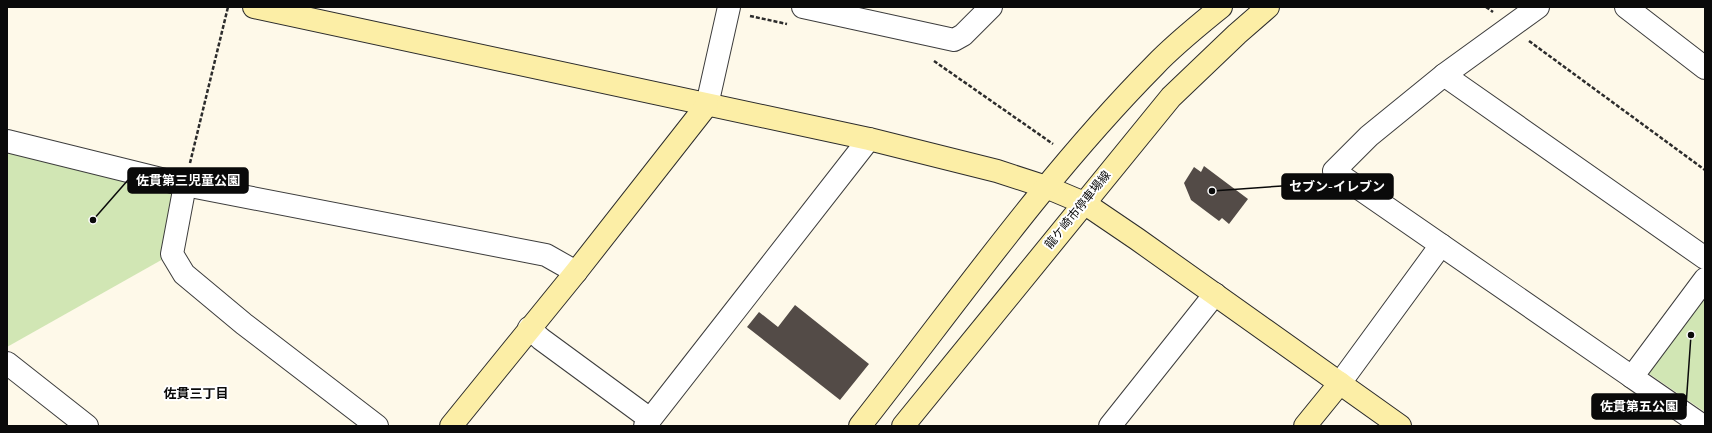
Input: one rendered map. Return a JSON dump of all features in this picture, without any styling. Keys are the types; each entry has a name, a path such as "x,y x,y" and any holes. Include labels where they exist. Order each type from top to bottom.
{"street":[{"path":"254,7 869,139 962,162 1046,187 1084,203 1400,426"},
{"path":"808,8 954,40 963,36 991,7"},
{"path":"860,426 1046,187 1093,132 1156,63 1221,7"},
{"name":"龍ケ崎市停車場線","path":"903,426 1171,97 1237,34 1268,7"},
{"path":"1538,7 1444,75 1368,136 1334,171 1703,426"},
{"path":"1626,7 1705,68"},
{"path":"451,426 576,272 707,105 729,9"},
{"path":"1444,75 1705,258"},
{"path":"529,328 647,423 869,139"},
{"path":"7,141 185,185 546,255 576,272"},
{"path":"185,185 172,254 184,274 244,324 377,426"},
{"path":"1306,426 1340,383 1441,245"},
{"path":"1632,376 1705,279"},
{"path":"1110,426 1215,294"},
{"path":"7,363 87,426"}],"path":[{"path":"185,185 228,7"},
{"path":"1486,7 1551,58 1705,170"},
{"path":"729,9 789,24"},
{"path":"931,59 1053,144"}],"green space":[{"path":"7,141 185,185 172,254 7,347"},
{"path":"1705,298 1705,412 1648,373"}],"building":[{"path":"1204,166 1248,199 1229,224 1222,218 1219,221 1191,200 1184,183 1194,167 1201,172"},
{"path":"795,305 869,364 840,400 747,327 759,312 778,327"}],"place":[{"name":"セブン-イレブン","path":"1212,191"},
{"name":"佐貫第三児童公園","path":"93,220"},
{"name":"佐貫第五公園","path":"1691,335"}],"district":[{"name":"佐貫三丁目","path":"196,394"}]}
